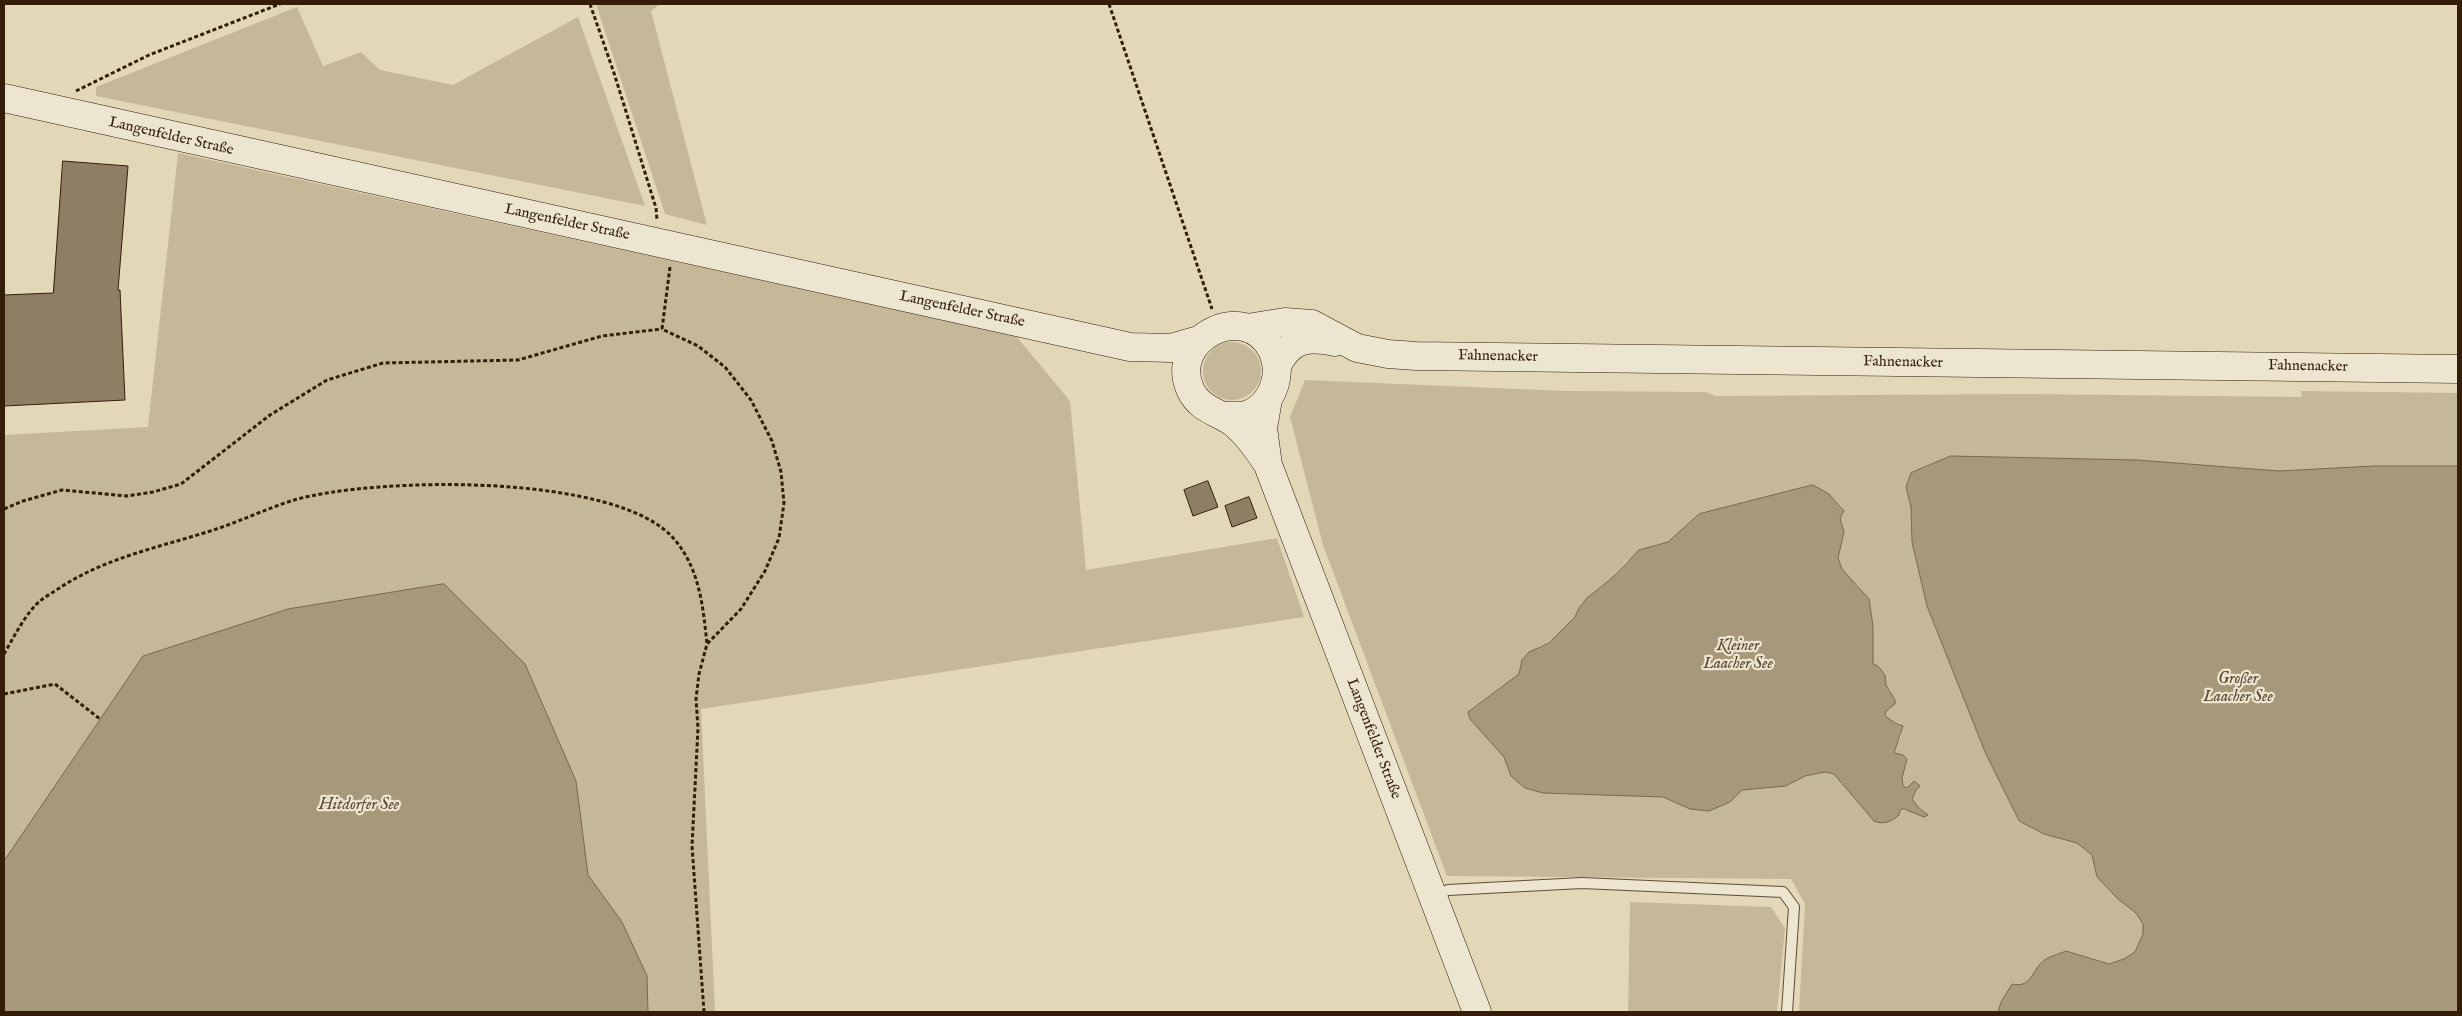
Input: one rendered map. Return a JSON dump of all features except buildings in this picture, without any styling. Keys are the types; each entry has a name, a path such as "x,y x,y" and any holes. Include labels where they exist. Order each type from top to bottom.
{"street":[{"name":"Langenfelder Straße","path":"4,98 1130,347 1170,348 1228,326 1247,328"},
{"name":"Fahnenacker","path":"1247,328 1285,322 1312,324 1349,345"},
{"path":"1247,328 1264,339 1275,356 1277,366"},
{"path":"1188,383 1188,361 1192,350 1209,334"},
{"name":"Fahnenacker","path":"1277,366 1284,352 1297,342 1319,339 1371,352 1416,356 2458,369"},
{"name":"Langenfelder Straße","path":"1130,347 1166,365 1188,383 1198,402 1205,408 1223,416 1247,436 1268,466 1440,893 1477,1012"},
{"name":"Langenfelder Straße","path":"1268,466 1263,428 1268,399 1275,383 1277,366"},
{"path":"1223,416 1248,414 1258,409 1268,399"}],"lane":[{"path":"1440,893 1582,883 1783,892 1794,907 1787,1012"}],"path":[{"path":"71,93 150,55 280,4"},
{"path":"590,4 656,208 664,245 662,329"},
{"path":"1110,4 1209,334"},
{"path":"4,509 62,490 126,496 153,492 181,484 270,415 327,380 383,363 518,360 602,336 662,329 698,346 725,367 751,400 772,441 781,472 784,503 779,538 765,570 741,609 707,644"},
{"path":"4,654 39,602 79,576 130,553 207,532 295,500 380,485 475,485 570,494 627,510 652,522 675,539 690,563 700,589 707,644 699,674 696,700 698,728 692,846 704,1012"},
{"path":"4,694 55,684 100,719"}],"shaded area":[{"path":"596,4 660,4 651,11 707,225 665,214"},
{"path":"297,7 323,66 361,52 380,70 453,85 578,17 645,206 96,96 96,87"},
{"path":"178,153 1016,336 1070,401 1086,570 1277,538 1304,617 701,709 715,1012 4,1012 4,435 148,427"},
{"path":"1226,342 1238,342 1253,350 1261,365 1261,377 1253,392 1238,400 1226,400 1211,392 1203,377 1203,365 1211,350"},
{"path":"1305,380 1566,391 1706,392 1715,396 2023,394 2302,397 2301,391 2458,393 2458,466 2374,466 2279,471 2137,460 1951,456 1906,487 1911,507 1912,542 1927,606 1985,752 2018,821 2044,834 2077,843 2093,855 2097,877 2118,899 2136,913 2143,924 2143,934 2135,952 2124,959 2109,964 2066,951 2042,961 2029,982 2019,986 2001,1001 1998,1012 1799,1012 1805,904 1791,879 1447,876 1323,545 1290,417","holes":["1829,494 1841,506 1840,518 1844,532 1838,558 1842,569 1861,589 1872,614 1873,665 1885,675 1886,685 1891,691 1891,707 1886,711 1885,716 1895,723 1900,723 1901,737 1894,749 1894,753 1903,755 1906,762 1902,778 1903,786 1907,788 1912,785 1916,790 1912,799 1919,809 1926,812 1920,816 1914,812 1902,810 1874,821 1834,774 1825,772 1805,776 1786,786 1742,790 1730,802 1690,809 1663,797 1543,793 1525,788 1511,776 1504,757 1470,719 1472,708 1494,695 1519,674 1522,660 1540,646 1549,643 1576,617 1579,608 1611,579 1626,561 1654,545 1668,542 1690,522"]},
{"path":"1630,902 1771,907 1785,928 1777,1012 1628,1012"}],"water":[{"name":"Großer Laacher See","path":"1951,456 2137,460 2279,471 2374,466 2458,466 2458,1012 1998,1012 2001,1002 2012,984 2018,985 2026,982 2046,959 2066,951 2109,964 2124,959 2135,952 2143,934 2143,924 2136,913 2118,899 2097,877 2092,855 2077,843 2044,834 2019,821 1985,752 1927,606 1912,542 1911,507 1906,487 1911,473"},
{"name":"Kleiner Laacher See","path":"1813,485 1829,494 1844,511 1840,518 1844,532 1838,558 1842,569 1869,599 1873,626 1873,664 1878,666 1885,675 1886,685 1895,700 1895,704 1886,711 1885,716 1903,726 1894,753 1903,755 1907,759 1902,778 1903,786 1907,788 1914,781 1920,786 1912,799 1928,815 1924,817 1904,809 1900,810 1899,815 1890,821 1881,823 1874,821 1834,774 1825,772 1805,776 1786,786 1742,790 1730,802 1709,811 1690,809 1663,797 1543,793 1525,788 1511,776 1504,757 1470,719 1468,712 1519,674 1522,660 1529,652 1549,643 1575,617 1587,598 1611,579 1639,550 1668,542 1699,514"},
{"name":"Hitdorfer See","path":"444,584 525,664 576,781 588,875 622,922 647,976 648,1012 4,1012 4,861 143,656 288,609"}]}
